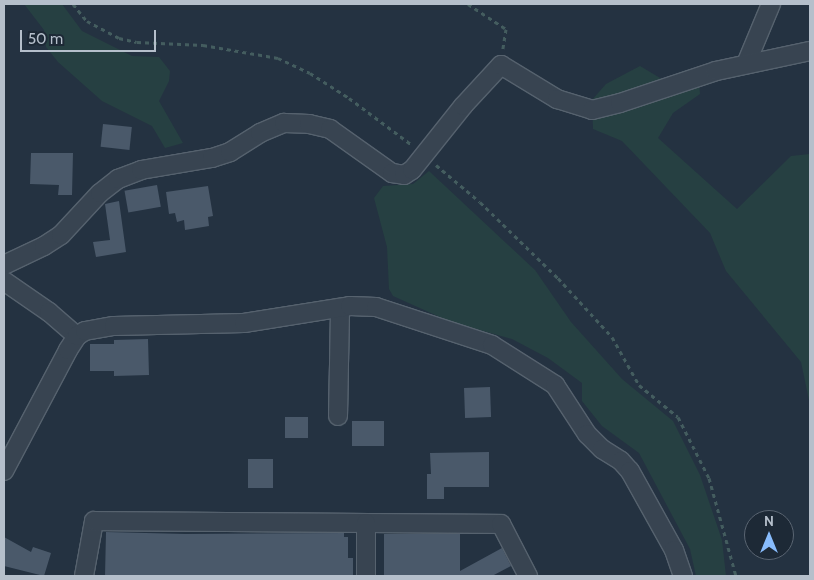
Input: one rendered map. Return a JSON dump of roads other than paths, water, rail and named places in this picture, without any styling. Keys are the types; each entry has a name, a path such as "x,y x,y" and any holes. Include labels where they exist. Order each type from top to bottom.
{"street":[{"path":"746,64 771,4"},
{"path":"4,265 44,246 61,235 100,193 118,178 141,170 212,158 230,152 260,133 284,123 309,124 330,129 392,173 404,175 412,170 423,154 501,65 557,100 592,110 746,64 810,50"},
{"path":"4,281 49,312 77,336"},
{"path":"4,471 77,336 85,330 98,327 244,323 340,308 376,307 492,345 555,385 587,434 602,449 621,461 630,471 667,535 682,576"},
{"path":"338,416 340,308"},
{"path":"84,576 94,521 501,524 528,576"},
{"path":"366,523 366,576"}]}
